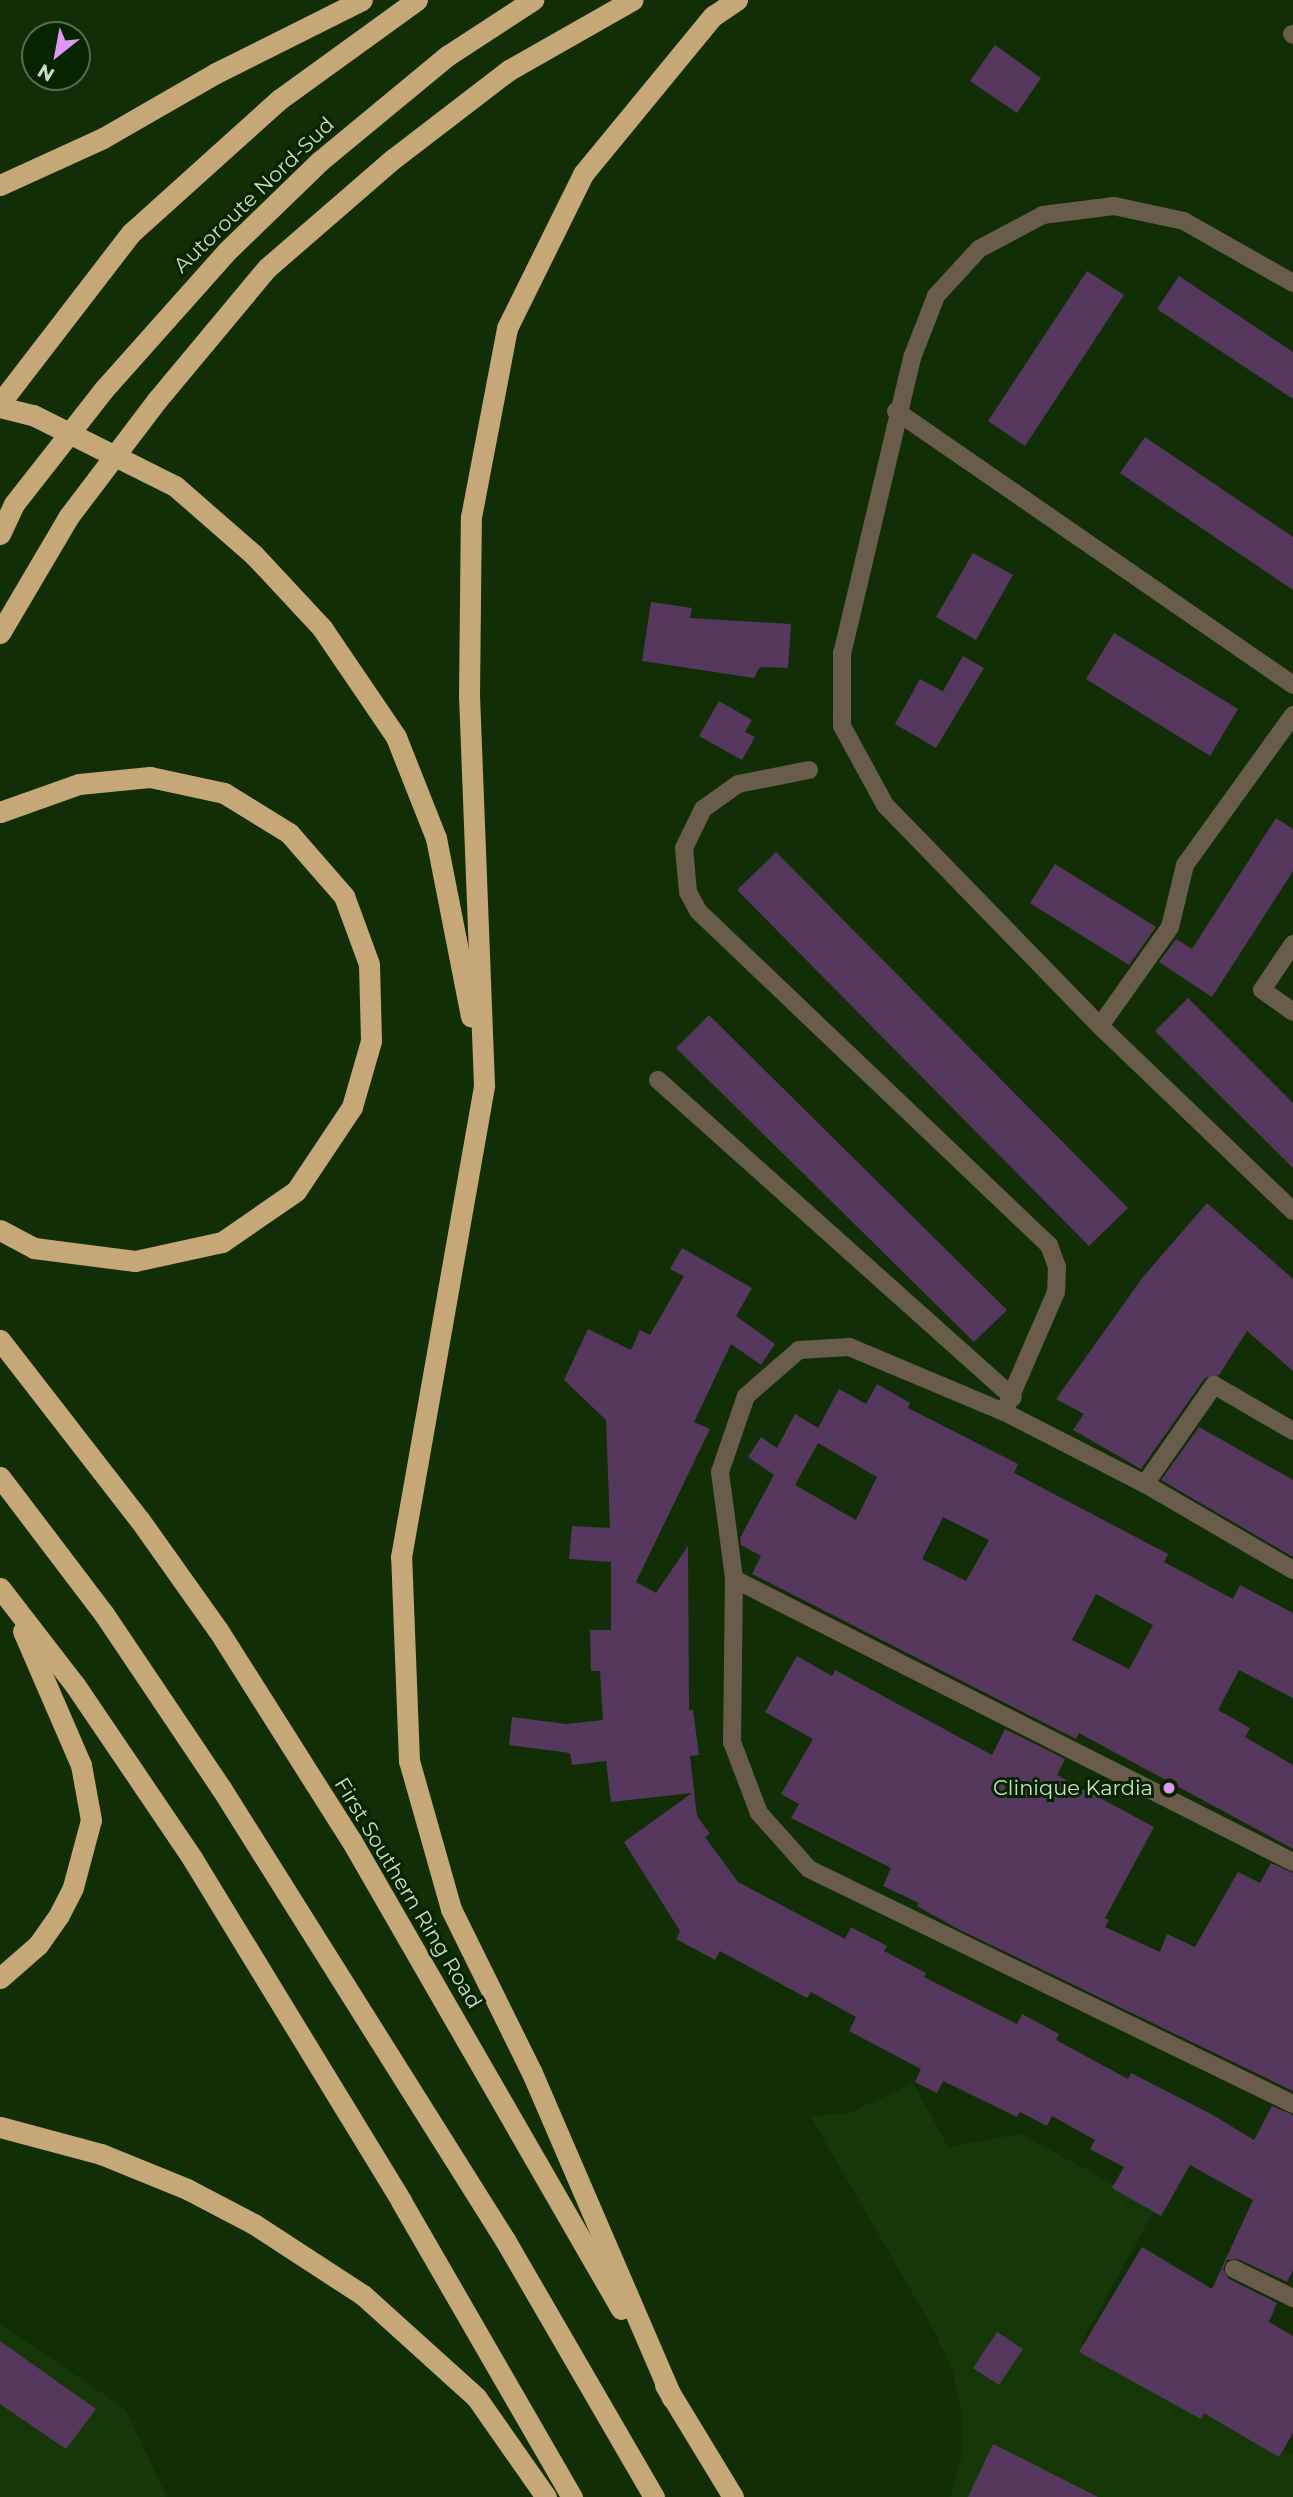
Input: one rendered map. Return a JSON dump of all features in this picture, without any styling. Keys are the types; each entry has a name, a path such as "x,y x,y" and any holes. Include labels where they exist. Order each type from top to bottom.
{"highway":[{"path":"0,186 103,138 216,74 362,0"},
{"path":"417,0 280,99 131,233 33,357 0,405 33,415 175,486 254,555 322,628 396,737 436,838 484,1085"},
{"name":"Autoroute Nord-Sud","path":"0,534 14,504 105,388 226,251 320,161 447,56 533,0"},
{"path":"0,633 69,516 157,400 267,268 393,159 509,70 632,0"},
{"path":"673,2398 532,2073 451,1909 409,1761 401,1557 484,1085 470,696 471,517 507,328 583,174 713,16 737,0"},
{"path":"0,812 79,783 150,777 224,793 289,833 344,896 369,964 371,1041 352,1107 296,1191 222,1242 135,1261 34,1248 0,1230"},
{"name":"First Southern Ring Road","path":"0,1340 139,1519 218,1630 351,1840 673,2398 733,2497"},
{"path":"0,1477 104,1614 221,1788 505,2240 654,2497"},
{"path":"0,1978 38,1945 59,1915 74,1887 91,1820 81,1765 4,1594"},
{"path":"4,1594 75,1685 192,1858 401,2201 572,2497"},
{"path":"0,2127 101,2154 187,2189 254,2224 353,2288 476,2398 547,2497"}],"street":[{"path":"1293,283 1184,221 1114,206 1043,215 979,249 936,296 896,411 842,653 842,726 885,805 1100,1026 1293,1210"},
{"path":"896,411 1293,685"},
{"path":"1100,1026 1170,927 1185,865 1293,715"},
{"path":"809,771 738,784 703,809 684,848 688,892 698,911 1049,1245 1057,1267 1056,1292 1009,1405"},
{"path":"1293,944 1262,990 1293,1012"},
{"path":"658,1080 1009,1405"},
{"path":"1293,1570 1009,1405 849,1347 799,1350 746,1396 720,1472 734,1579 733,1742 759,1813 808,1869 1293,2104"},
{"path":"1145,1484 1214,1385 1293,1431"},
{"path":"734,1579 1293,1863"},
{"path":"1234,2269 1293,2298"}],"shaded area":[{"path":"913,2083 948,2147 1020,2134 1156,2207 1081,2343 1293,2455 1293,2497 950,2497 962,2455 962,2418 954,2374 936,2334 811,2117 852,2112"},
{"path":"0,2324 125,2409 167,2497 0,2497"}],"building":[{"path":"995,45 1041,78 1017,113 970,81"},
{"path":"1087,271 1124,295 1025,446 988,421"},
{"path":"1179,276 1293,352 1293,399 1157,309"},
{"path":"1145,437 1293,537 1293,590 1120,473"},
{"path":"973,553 1013,575 976,640 936,617"},
{"path":"651,602 692,608 690,618 791,624 788,668 760,667 754,678 642,661"},
{"path":"1114,633 1238,709 1210,756 1086,679"},
{"path":"963,656 984,668 936,748 895,724 920,679 957,699 943,691"},
{"path":"719,701 752,720 745,732 755,737 742,760 699,736"},
{"path":"1276,818 1293,829 1293,871 1212,997 1159,962 1176,939 1192,949"},
{"path":"776,852 1128,1208 1089,1246 737,890"},
{"path":"1055,864 1156,927 1129,965 1030,903"},
{"path":"1188,998 1293,1103 1293,1168 1155,1031"},
{"path":"709,1015 1007,1310 974,1342 676,1048"},
{"path":"1207,1203 1293,1279 1293,1371 1247,1331 1219,1375 1205,1378 1141,1469 1073,1430 1084,1414 1056,1399 1143,1277"},
{"path":"682,1248 752,1288 736,1316 775,1344 761,1365 731,1344 694,1422 710,1429 636,1582 656,1593 688,1546 689,1710 693,1710 699,1755 690,1756 697,1816 710,1834 705,1837 738,1882 845,1939 851,1927 887,1946 884,1951 926,1973 924,1977 1017,2024 1022,2014 1059,2034 1056,2040 1128,2079 1131,2073 1211,2114 1254,2140 1272,2106 1293,2115 1293,2270 1287,2282 1238,2259 1227,2260 1223,2269 1229,2279 1277,2303 1269,2322 1293,2336 1293,2433 1279,2457 1204,2413 1201,2419 1079,2352 1142,2247 1212,2289 1253,2200 1190,2165 1161,2216 1112,2188 1124,2167 1090,2149 1095,2140 1052,2116 1047,2126 1020,2112 1017,2117 943,2081 937,2093 915,2082 921,2069 849,2031 856,2017 811,1992 807,1998 720,1951 715,1960 676,1939 680,1931 624,1842 692,1793 611,1802 606,1761 572,1765 570,1753 509,1745 512,1717 566,1724 603,1720 600,1671 591,1671 590,1630 611,1630 611,1562 569,1559 572,1526 610,1528 606,1420 564,1380 588,1329 631,1350 640,1330 650,1335 684,1276 670,1269"},
{"path":"877,1384 910,1403 908,1408 1018,1464 1014,1473 1168,1554 1164,1562 1233,1599 1240,1585 1293,1613 1293,1698 1239,1670 1218,1710 1250,1728 1245,1737 1293,1765 1293,1849 1079,1733 1076,1739 752,1574 761,1556 741,1545 740,1538 774,1475 748,1457 761,1437 777,1448 795,1414 818,1428 839,1389 866,1404","holes":["818,1443 877,1477 856,1520 795,1485","943,1517 989,1540 966,1581 922,1559","1096,1594 1153,1625 1129,1669 1072,1640"]},
{"path":"1199,1427 1293,1480 1293,1557 1161,1480"},
{"path":"797,1656 832,1676 835,1670 992,1755 1005,1729 1065,1759 1057,1775 1154,1827 1105,1918 1109,1920 1105,1927 1160,1952 1167,1934 1195,1947 1238,1872 1260,1883 1271,1863 1293,1873 1293,2091 956,1928 917,1906 919,1903 883,1886 891,1868 791,1818 799,1804 781,1794 813,1739 765,1712"},
{"path":"997,2332 1023,2349 999,2385 973,2368"},
{"path":"0,2341 96,2409 66,2449 0,2404"},
{"path":"993,2444 1098,2497 968,2497"}],"place":[{"name":"Clinique Kardia","path":"1169,1788"}]}
